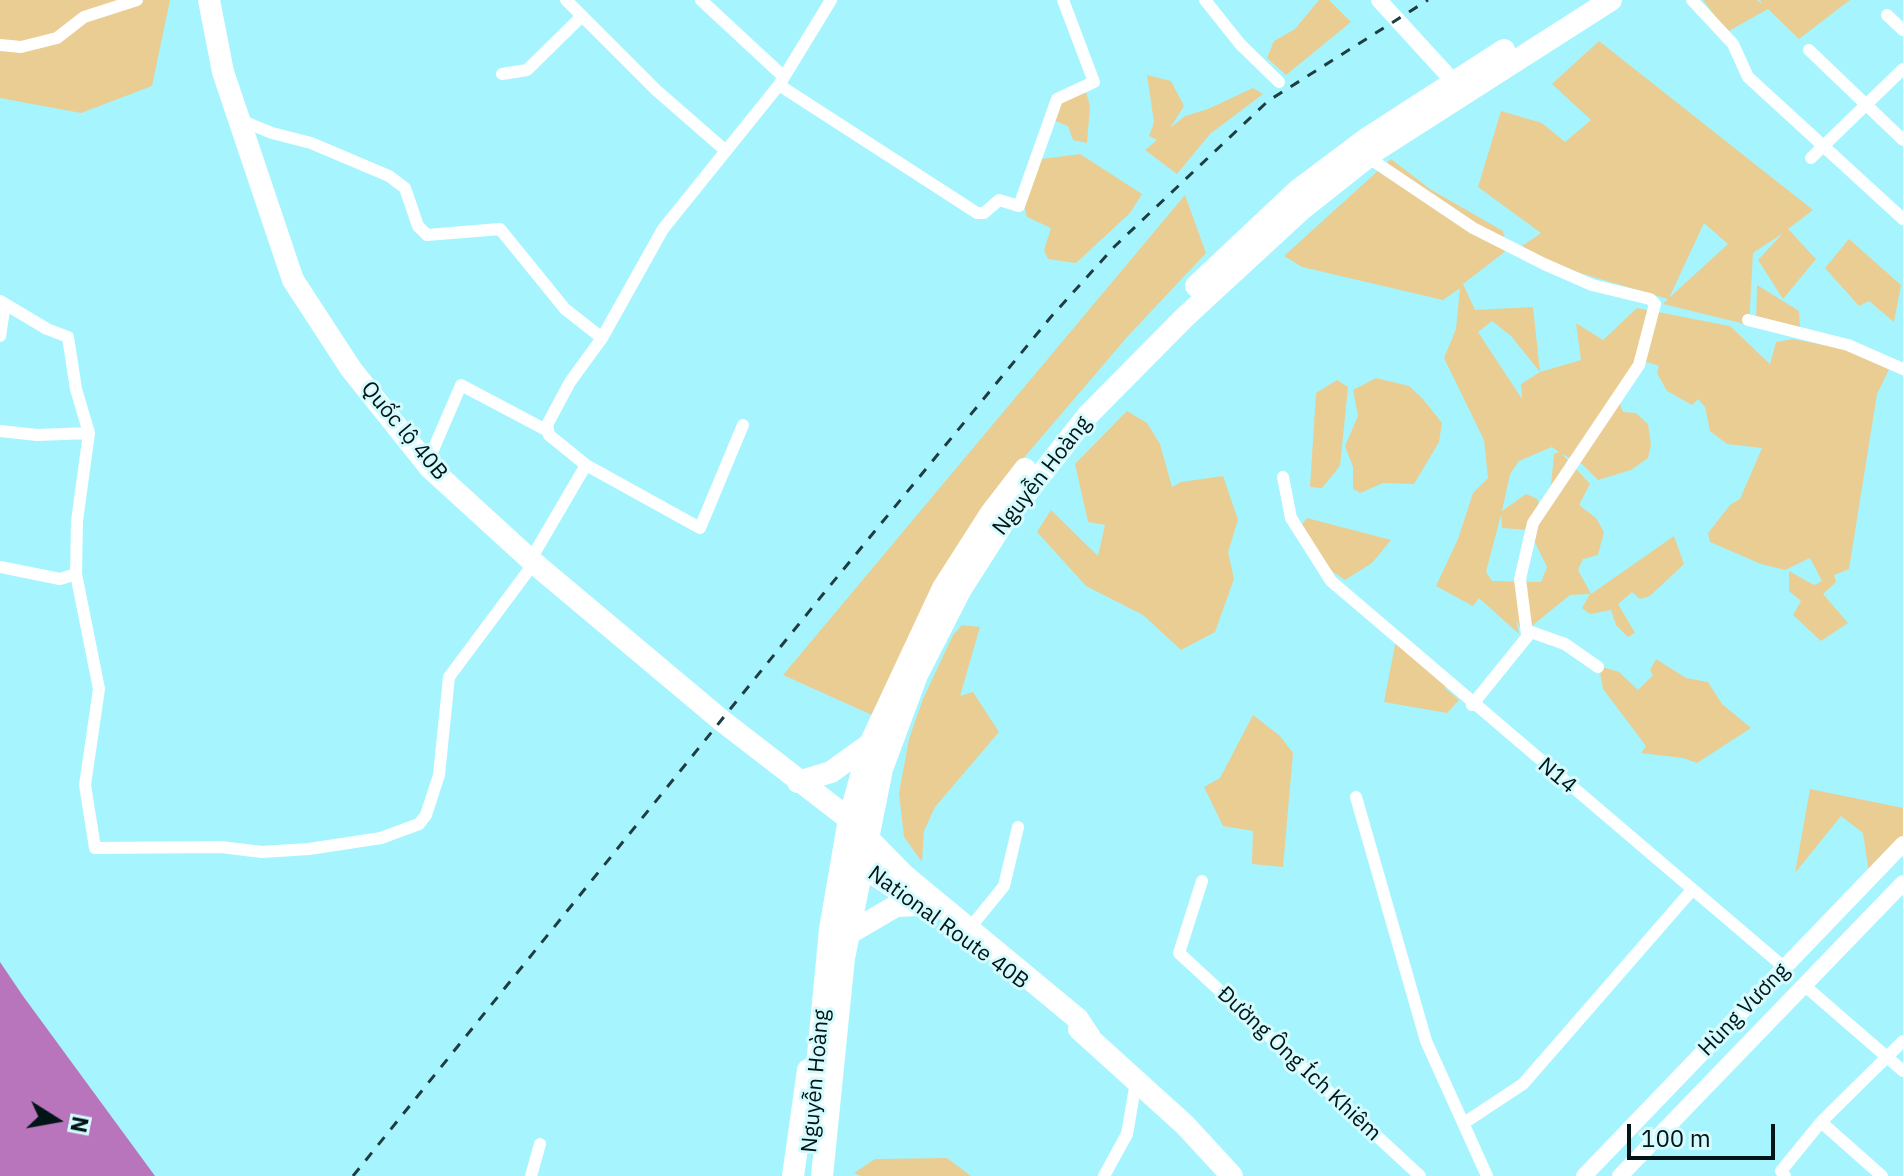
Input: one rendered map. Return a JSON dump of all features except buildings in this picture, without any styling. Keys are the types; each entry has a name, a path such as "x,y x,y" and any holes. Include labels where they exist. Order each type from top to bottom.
{"highway":[{"name":"Quốc lộ 40B","path":"209,0 223,72 293,280 351,369 427,464 533,561 798,782"},
{"name":"Nguyễn Hoàng","path":"808,1176 830,929 849,819 870,744 943,588 991,513 1045,444 1115,367 1298,190 1453,81 1583,0"},
{"name":"Nguyễn Hoàng","path":"822,1176 848,934 882,769 917,675 961,589 1042,470 1088,415 1185,317 1301,210 1391,141 1611,0"},
{"path":"798,782 831,772 870,744"},
{"path":"798,782 849,819"},
{"name":"National Route 40B","path":"798,782 860,865 920,905 1090,1037 1185,1125 1232,1176"},
{"name":"National Route 40B","path":"849,819 904,875 1078,1019 1090,1037"},
{"path":"848,934 896,906 920,905"},
{"path":"793,1176 809,1064 823,1007"}],"main road":[{"path":"1379,0 1453,81"},
{"name":"Hùng Vương","path":"1584,1176 1903,844"},
{"name":"Hùng Vương","path":"1620,1176 1903,883"},
{"path":"1785,968 1805,986"}],"street":[{"path":"0,45 21,47 57,38 102,6 137,0"},
{"path":"566,0 580,18 726,151"},
{"path":"701,0 782,81 977,213 984,213 999,200 1019,206 1057,99 1094,82 1063,0"},
{"path":"548,431 547,425 570,382 602,338 663,229 782,81 831,0"},
{"path":"1205,0 1240,44 1279,82"},
{"path":"1692,0 1733,44 1748,77 1903,219"},
{"path":"1887,15 1903,30"},
{"path":"502,74 527,70 580,18"},
{"path":"1809,50 1903,140"},
{"path":"1811,158 1903,69"},
{"path":"239,119 311,143 389,176 405,188 418,226 427,235 500,229 565,309 602,338"},
{"path":"1369,158 1473,228 1581,281 1650,299 1655,304 1639,365 1533,523 1520,579 1527,634 1472,705"},
{"path":"0,336 3,302 47,329 68,337 76,389 89,433 77,521 76,574 99,689 85,785 92,845 100,850 205,847 262,852 369,840 411,828 422,820 439,775 449,677 533,561 586,465"},
{"path":"1748,320 1848,345 1903,369"},
{"path":"427,464 461,385 548,431 563,449 586,465 700,528 743,425"},
{"path":"0,431 37,435 89,433"},
{"name":"N14","path":"1283,477 1291,518 1331,581 1472,705 1785,968"},
{"path":"0,567 52,578 76,574"},
{"path":"1527,634 1540,633 1565,644 1598,667"},
{"path":"1356,797 1426,1041 1487,1176"},
{"path":"969,929 1004,886 1018,827"},
{"name":"Đường Ông Ích Khiêm","path":"1202,881 1179,953 1420,1176"},
{"path":"1464,1123 1523,1084 1692,890"},
{"path":"1805,986 1903,1071"},
{"path":"1780,1174 1821,1122 1903,1041"},
{"path":"1104,1176 1127,1134 1136,1082"},
{"path":"1821,1122 1882,1176"},
{"path":"531,1176 540,1144"}],"shaded area":[{"path":"0,0 170,0 152,86 81,113 0,98"},
{"path":"1319,0 1329,0 1351,22 1286,75 1267,58 1274,41 1295,29"},
{"path":"1703,0 1757,0 1762,4 1760,0 1850,0 1799,39 1768,9 1727,32"},
{"path":"1599,41 1813,210 1788,229 1816,259 1783,299 1758,260 1783,233 1753,253 1749,325 1663,304 1668,299 1512,253 1541,233 1478,187 1501,111 1542,123 1565,142 1591,120 1552,84","holes":["1704,223 1728,244 1670,297"]},
{"path":"1147,75 1171,81 1184,106 1170,128 1185,116 1253,88 1263,94 1210,134 1177,174 1145,150 1157,140 1149,136 1154,122"},
{"path":"1086,92 1090,106 1087,143 1073,140 1068,126 1055,121 1065,95"},
{"path":"1080,154 1142,194 1130,213 1076,263 1048,259 1044,250 1051,228 1027,217 1024,206 1031,169 1042,159"},
{"path":"1391,159 1430,189 1503,231 1507,250 1463,284 1475,310 1533,307 1540,372 1581,360 1576,323 1603,340 1637,308 1730,326 1770,364 1776,342 1793,339 1894,359 1877,394 1849,569 1834,575 1836,582 1823,594 1848,623 1821,641 1793,615 1801,601 1789,591 1789,571 1814,585 1822,581 1810,558 1785,570 1761,564 1710,542 1708,533 1730,505 1740,499 1762,448 1727,444 1710,431 1705,407 1698,399 1692,405 1667,391 1657,373 1659,366 1647,362 1616,393 1623,412 1636,413 1648,424 1651,445 1648,458 1631,470 1598,480 1582,464 1562,454 1590,484 1579,505 1596,518 1604,532 1598,555 1583,559 1578,570 1591,594 1674,536 1684,564 1650,596 1640,599 1632,592 1618,604 1635,633 1628,637 1616,625 1611,610 1590,614 1582,608 1590,594 1570,595 1523,633 1516,620 1519,634 1479,598 1473,606 1436,586 1458,539 1473,493 1488,478 1484,440 1444,358 1456,329 1460,288 1443,300 1302,267 1284,256","holes":["1492,321 1511,336 1540,372 1521,384 1522,399 1478,332","1552,447 1559,452 1554,454 1551,485 1540,505 1537,499 1526,494 1502,511 1510,474 1519,461","1501,515 1502,528 1529,530 1547,567 1541,582 1492,581 1486,572"]},
{"path":"1185,195 1206,253 1128,336 1015,468 872,715 783,675"},
{"path":"1849,239 1901,285 1894,322 1869,301 1859,306 1825,268"},
{"path":"1757,285 1799,311 1800,328 1756,326"},
{"path":"1376,378 1409,386 1442,423 1439,442 1414,484 1383,483 1360,493 1353,489 1353,467 1345,446 1358,416 1353,390"},
{"path":"1337,380 1348,387 1340,466 1322,488 1310,487 1316,393"},
{"path":"1127,411 1147,423 1160,444 1172,487 1181,482 1223,476 1238,520 1228,552 1234,579 1215,632 1181,650 1143,615 1086,586 1037,532 1051,510 1098,556 1105,525 1088,522 1075,464"},
{"path":"1307,518 1391,540 1372,563 1345,580 1320,563 1296,532"},
{"path":"962,625 980,627 960,696 973,692 999,732 935,807 924,831 922,862 904,837 899,793 909,739 923,699 953,635"},
{"path":"1396,640 1445,682 1445,688 1459,700 1447,713 1384,702"},
{"path":"1656,659 1686,678 1708,682 1722,704 1751,728 1697,763 1683,758 1641,753 1646,746 1603,689 1599,666 1619,672 1638,690 1653,675 1650,670"},
{"path":"1253,715 1280,736 1293,753 1283,867 1252,864 1253,831 1223,826 1204,787 1220,778"},
{"path":"1810,789 1903,808 1903,837 1869,873 1863,833 1841,816 1795,873"},
{"path":"0,962 23,996 155,1176 0,1176"},
{"path":"947,1158 971,1176 861,1176 854,1173 875,1159"}],"railway":[{"path":"353,1176 824,593 1050,318 1115,246 1268,101 1428,0"}]}
